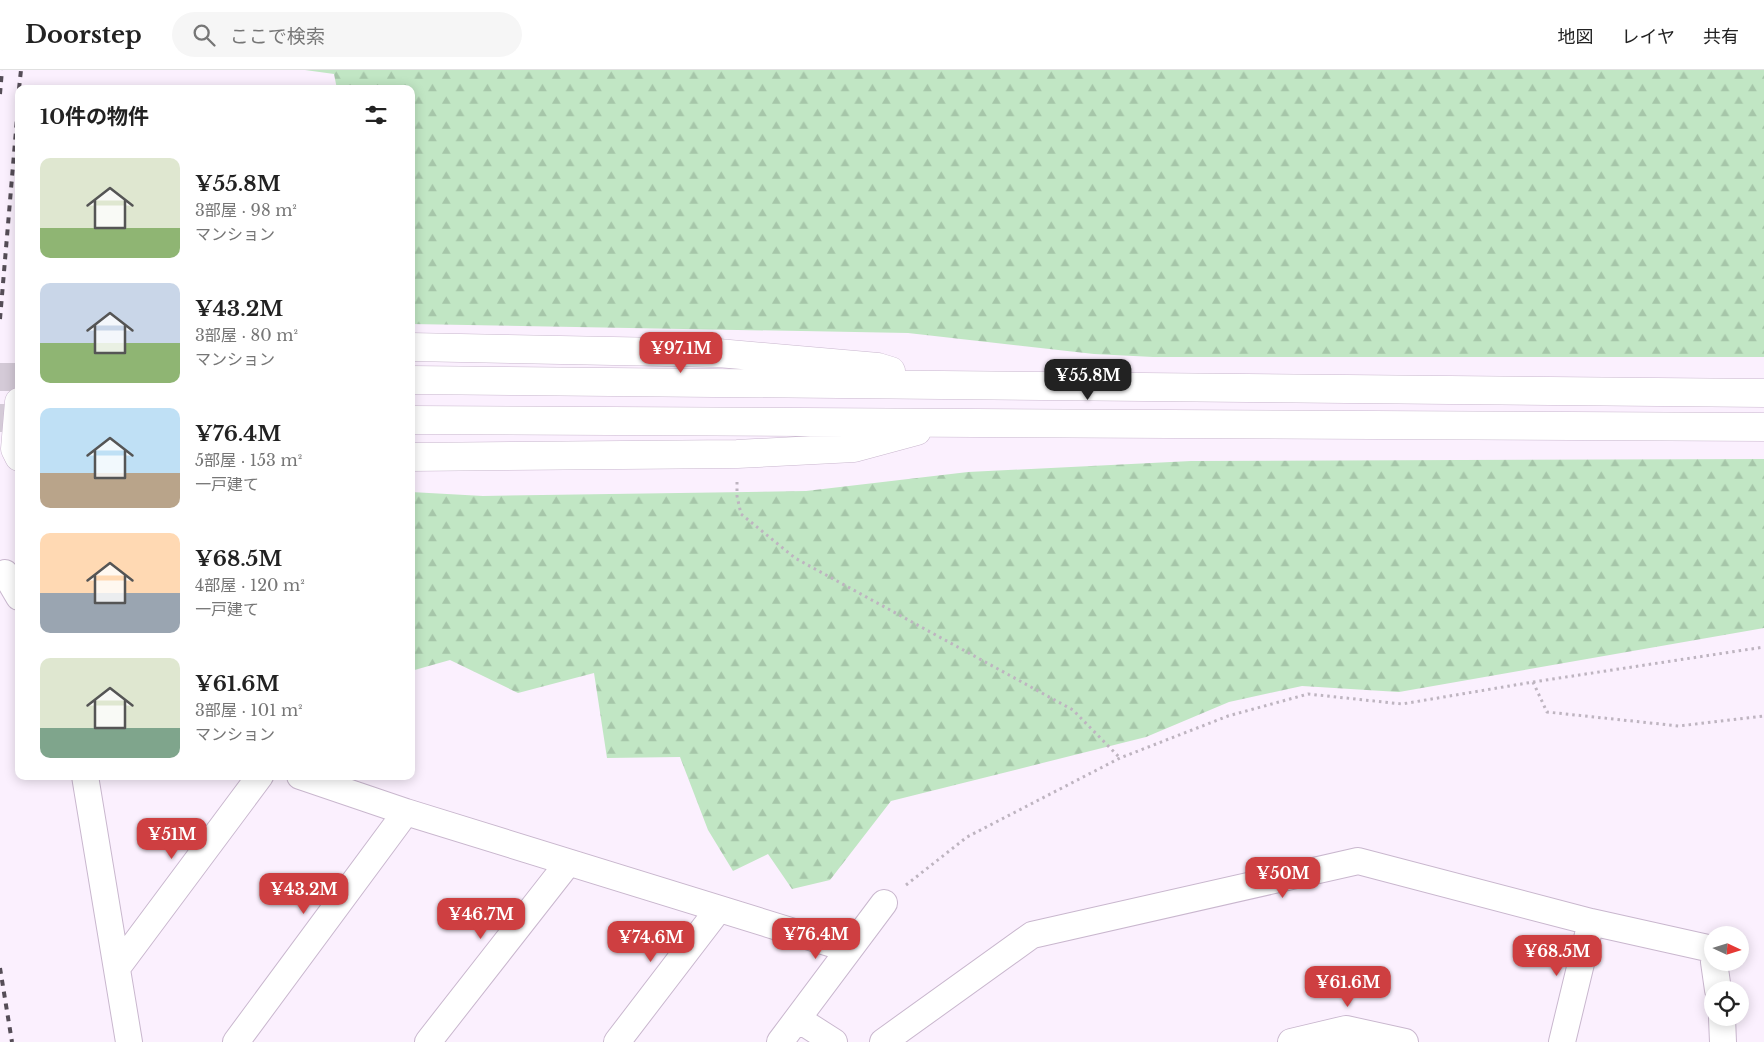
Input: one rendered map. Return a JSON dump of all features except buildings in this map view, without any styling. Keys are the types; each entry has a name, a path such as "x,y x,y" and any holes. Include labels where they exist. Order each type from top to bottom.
{"street":[{"path":"415,347 718,353 878,368 953,386"},
{"path":"415,380 1764,393"},
{"path":"415,420 1764,427"},
{"path":"415,457 737,454 854,448 950,422"},
{"path":"5,574 15,590"},
{"path":"86,780 129,1042"},
{"path":"117,968 257,780"},
{"path":"312,780 568,863 849,949"},
{"path":"236,1042 406,812"},
{"path":"883,1042 1032,934 1358,861 1591,922 1704,947"},
{"path":"428,1042 568,863"},
{"path":"780,1042 884,903"},
{"path":"616,1042 718,910"},
{"path":"1562,1042 1591,922"},
{"path":"798,1019 834,1042"},
{"path":"1722,1026 1723,1042"},
{"path":"1291,1042 1346,1029 1406,1042"}],"path":[{"path":"737,454 737,496 740,514 754,527 794,558 1073,710 1120,758"},
{"path":"884,903 967,837 1120,758 1228,716 1308,694 1402,704 1534,682 1764,648"},
{"path":"1534,682 1547,712 1679,726 1764,716"}],"green space":[{"path":"305,70 1764,70 1764,357 1153,357 1094,354 908,333 415,324 415,85 336,85 334,74"},
{"path":"1764,459 1764,628 1399,692 1302,686 1229,702 1146,737 891,801 830,880 792,889 768,854 733,871 708,830 680,757 607,758 594,673 518,693 450,660 415,670 415,492 483,496 806,491 968,472 1191,461"}],"tunnel":[{"path":"0,377 15,377"},
{"path":"0,418 15,418"}],"railway":[{"path":"0,94 2,70"},
{"path":"19,85 21,70"},
{"path":"0,319 15,142"},
{"path":"0,968 12,1042"}]}
